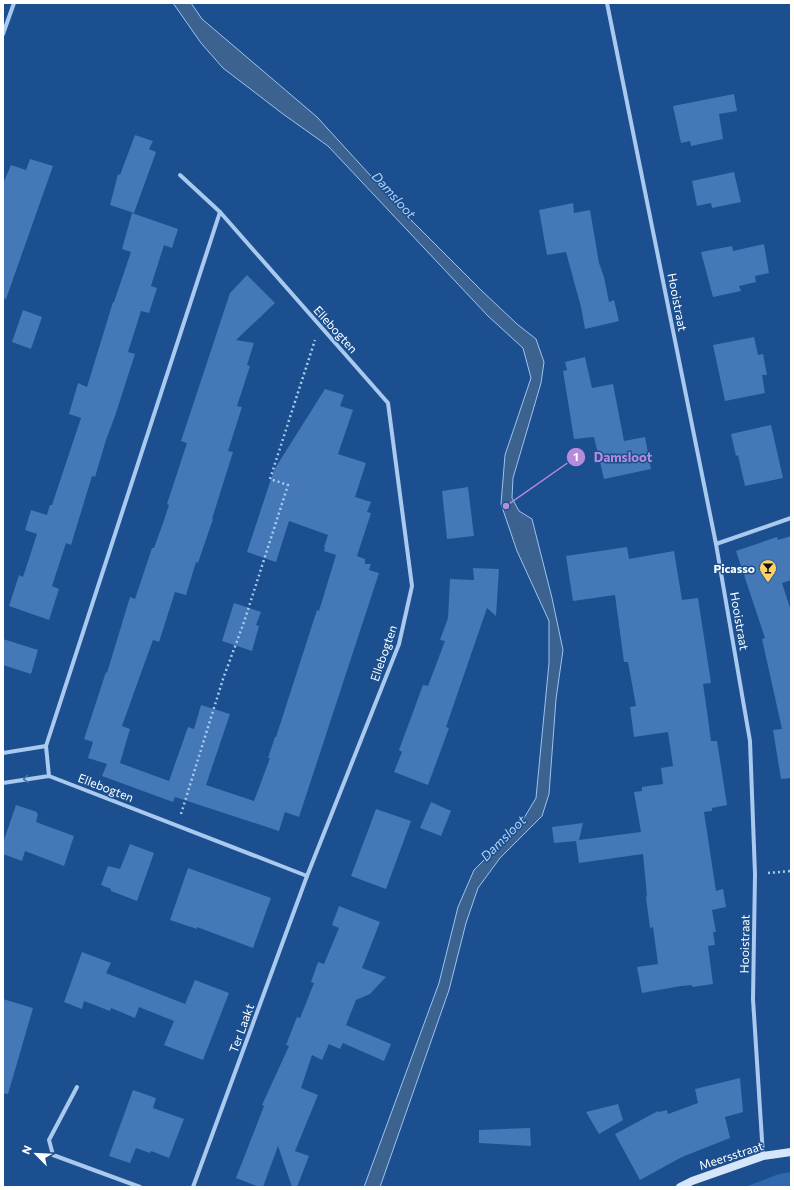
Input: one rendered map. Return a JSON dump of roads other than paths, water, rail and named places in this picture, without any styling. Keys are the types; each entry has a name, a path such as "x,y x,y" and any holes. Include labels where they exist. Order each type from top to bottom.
{"main road":[{"name":"Meersstraat","path":"680,1187 692,1181 763,1156 791,1152"}],"street":[{"path":"3,34 14,3"},
{"name":"Hooistraat","path":"607,3 716,544 750,741 755,874 754,999 763,1156"},
{"name":"Ellebogten","path":"3,783 49,776 307,876 398,644 412,586 388,403 220,212 180,175"},
{"path":"49,776 46,746 220,212"},
{"path":"716,544 791,518"},
{"path":"3,753 46,746"},
{"name":"Ter Laakt","path":"193,1187 307,876"},
{"path":"77,1087 49,1140 53,1155 140,1187"}],"place":[{"name":"Damsloot","path":"506,506"},
{"name":"Picasso","path":"768,583"}]}
